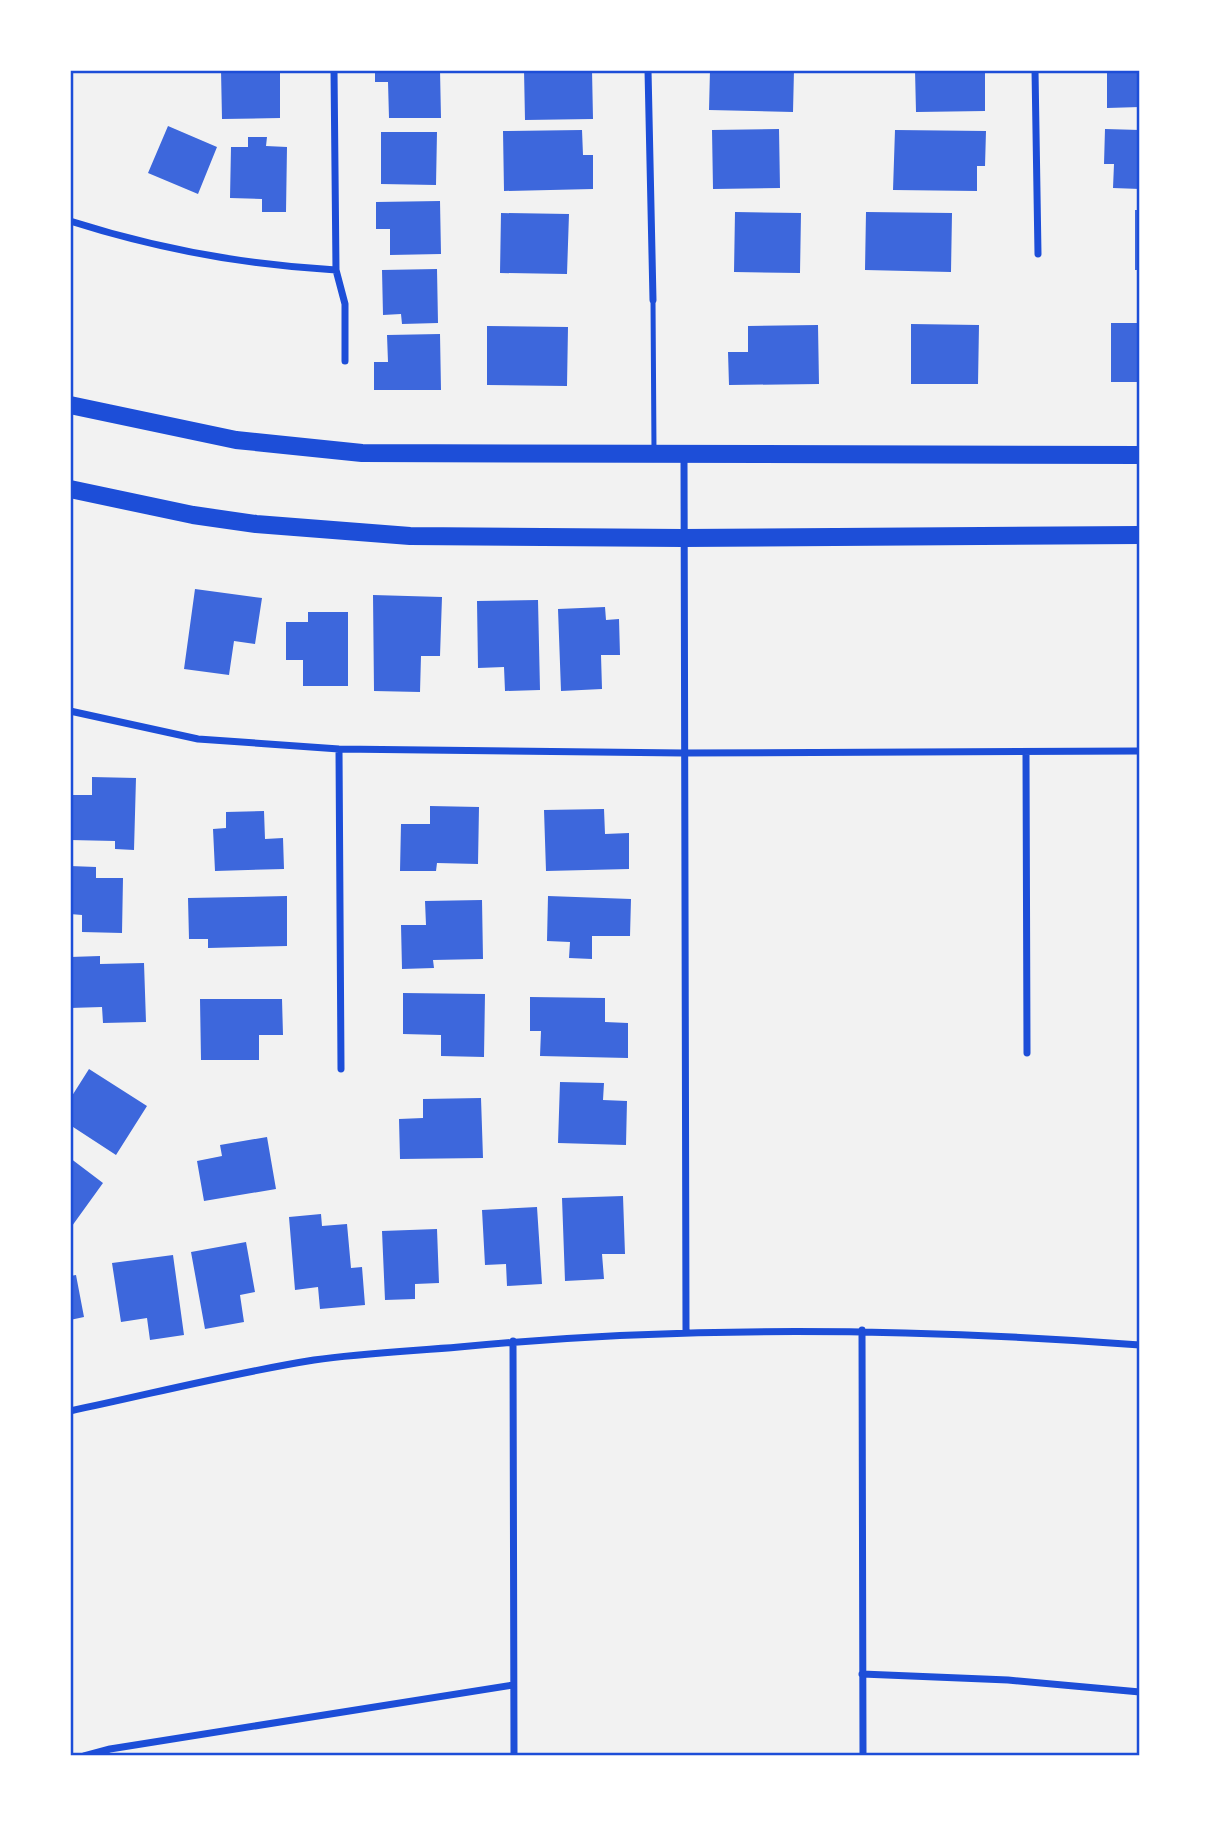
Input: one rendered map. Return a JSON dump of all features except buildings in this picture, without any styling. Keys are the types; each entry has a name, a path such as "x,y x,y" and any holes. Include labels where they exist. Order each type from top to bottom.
{"main road":[{"path":"70,405 169,428 297,448 362,453 1140,455"},
{"path":"70,489 192,515 326,531 410,536 683,538 1140,535"}],"street":[{"path":"334,70 336,270 345,304 345,361"},
{"path":"648,70 653,300"},
{"path":"1035,70 1038,254"},
{"path":"70,221 197,256 276,267 336,270"},
{"path":"684,455 682,753 686,1332"},
{"path":"70,711 198,739 339,750 1026,754 1140,751"},
{"path":"339,750 341,1069"},
{"path":"1026,754 1027,1053"},
{"path":"862,1330 863,1756"},
{"path":"70,1411 314,1360 513,1342 686,1332 862,1330 1026,1336 1140,1345"},
{"path":"513,1342 514,1756"},
{"path":"862,1674 1008,1680 1140,1692"},
{"path":"85,1756 513,1685"}],"lane":[{"path":"653,300 654,455"}]}
